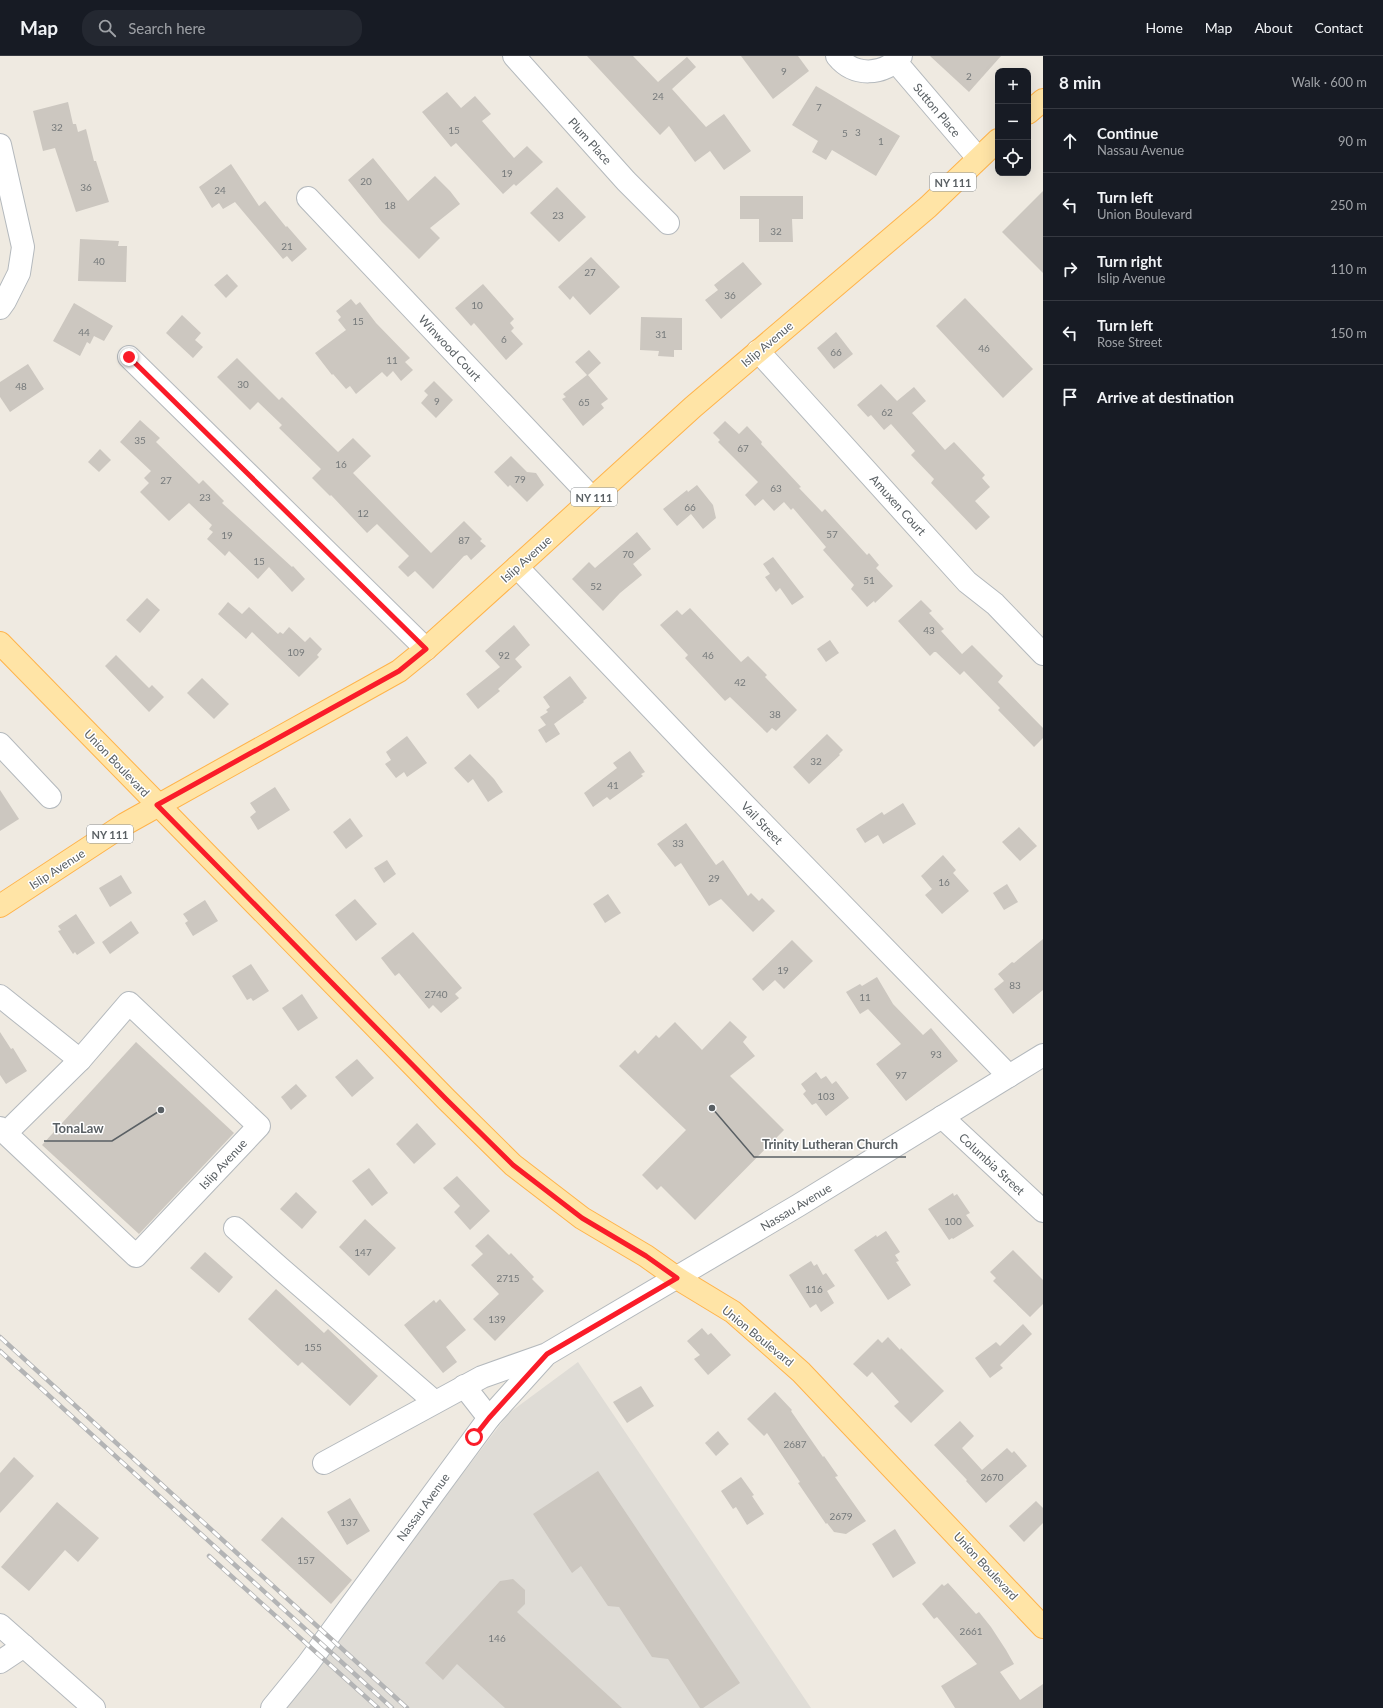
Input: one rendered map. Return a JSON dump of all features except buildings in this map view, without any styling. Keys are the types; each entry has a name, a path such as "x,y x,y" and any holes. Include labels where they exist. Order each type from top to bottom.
{"main road":[{"path":"1031,110 1043,100"},
{"name":"Islip Avenue","path":"0,906 125,824 157,805 399,671 517,568 693,407 928,207 995,143"},
{"name":"Union Boulevard","path":"0,643 157,805 446,1099 513,1165 582,1218 646,1256 677,1278 733,1312 801,1372 1043,1627"}],"street":[{"name":"Plum Place","path":"514,56 626,181 668,223"},
{"name":"Sutton Place","path":"837,56 844,64 864,71 881,71 899,59 978,158"},
{"path":"0,145 23,247 19,273 6,302 0,308"},
{"name":"Winwood Court","path":"308,198 592,498"},
{"name":"Amuxen Court","path":"758,351 967,582 995,604 1043,654"},
{"path":"129,357 426,649"},
{"name":"Vail Street","path":"517,568 706,765 1009,1076"},
{"path":"0,744 50,797"},
{"path":"0,996 80,1060 3,1131"},
{"name":"Islip Avenue","path":"3,1131 136,1256 259,1126 129,1003 80,1060"},
{"name":"Nassau Avenue","path":"324,1463 482,1377 547,1354 800,1206 1043,1055"},
{"name":"Columbia Street","path":"942,1117 1043,1211"},
{"path":"235,1228 435,1402"},
{"name":"Nassau Avenue","path":"272,1708 307,1665 489,1418 547,1354"},
{"path":"464,1386 489,1418"},
{"path":"0,1625 94,1708"},
{"path":"0,1662 24,1646"}],"shaded area":[{"path":"578,1362 811,1708 284,1708 509,1413"}],"railway":[{"path":"0,1337 407,1708"},
{"path":"0,1351 392,1708"},
{"path":"209,1556 378,1708"}],"place":[{"name":"Trinity Lutheran Church","path":"712,1108"},
{"name":"TonaLaw","path":"161,1110"}],"route":[{"path":"129,357 426,649 399,671 157,805 446,1099 513,1165 582,1218 646,1256 677,1278 547,1354 489,1418 474,1437"}]}
